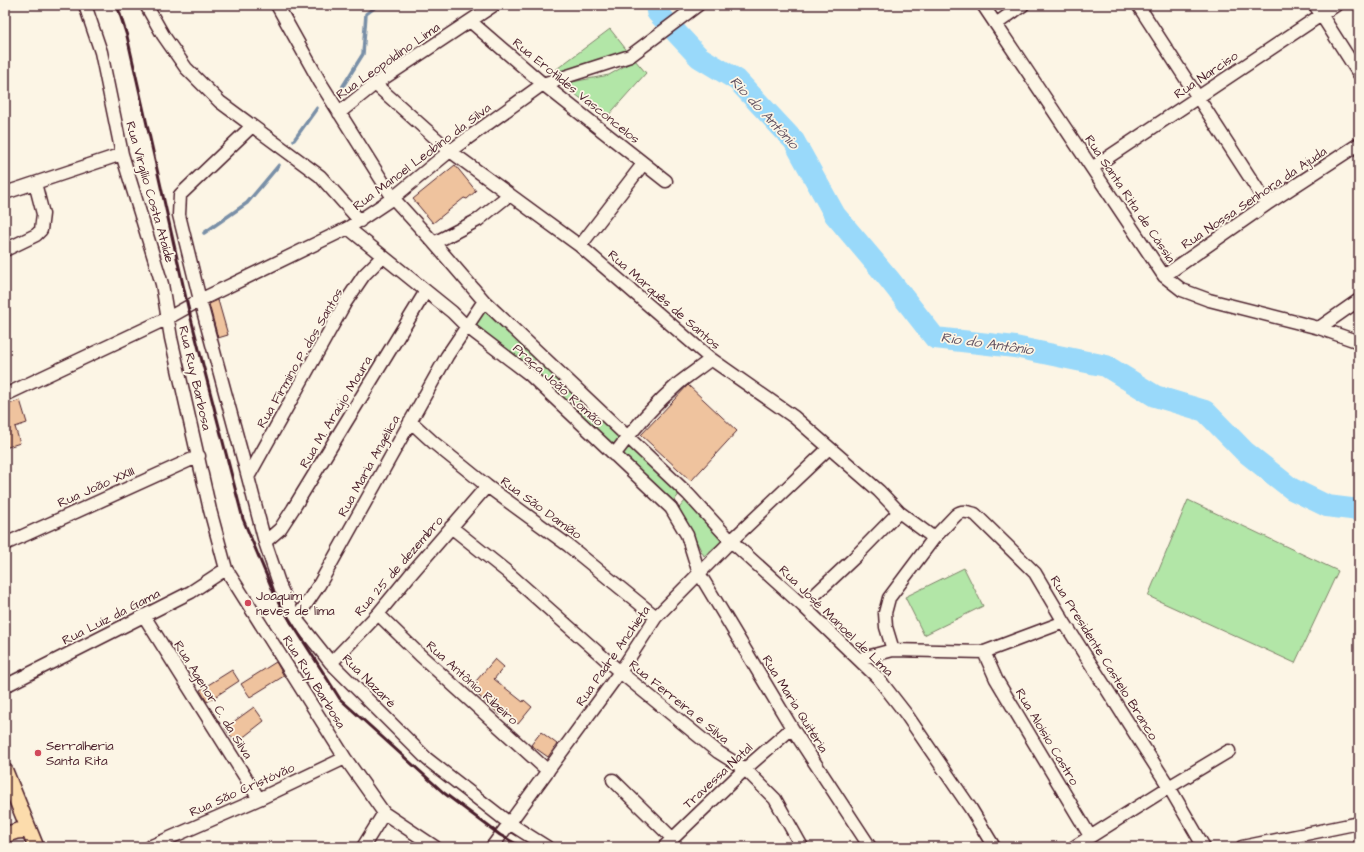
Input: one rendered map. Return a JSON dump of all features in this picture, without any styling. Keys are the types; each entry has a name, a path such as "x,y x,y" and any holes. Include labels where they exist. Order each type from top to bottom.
{"main road":[{"path":"5,771 36,847"},
{"path":"8,837 18,831 29,830"}],"street":[{"name":"Rua Virgílio Costa Ataíde","path":"85,5 101,52 122,154 162,284 168,318"},
{"path":"146,5 163,35 186,68 220,102 320,176 360,221"},
{"name":"Praça João Romão","path":"277,5 320,82 393,198 484,301 688,494 731,541"},
{"name":"Rua Leopoldino Lima","path":"339,113 375,84 494,5"},
{"name":"Rua Manoel Leobino da Silva","path":"5,395 168,318 200,300 348,228 393,198 450,151 543,84 630,56 698,5"},
{"name":"Rua Santa Rita de Cássia","path":"983,5 1164,276 1182,290 1209,300 1319,328 1359,342"},
{"path":"996,24 1023,5"},
{"path":"1138,5 1267,204"},
{"name":"Rua Narciso","path":"1092,168 1197,98 1318,10 1336,5"},
{"path":"1318,10 1359,74"},
{"name":"Rua Erotildes Vasconcelos","path":"470,20 543,84 666,181"},
{"name":"Rua Marquês de Santos","path":"375,84 450,151 580,246 711,359 794,417 878,491 899,512 934,538"},
{"name":"Rua Nazaré","path":"252,126 180,195 179,215 200,300 265,542 281,589 296,619 331,663 427,759 509,823 546,847"},
{"name":"Rua Nossa Senhora da Ajuda","path":"1164,276 1267,204 1359,144"},
{"path":"5,193 122,154"},
{"path":"580,246 643,164"},
{"path":"5,250 36,235 41,230 43,214 35,183"},
{"path":"434,243 478,220 509,195"},
{"name":"Praça João Romão","path":"348,228 452,312 466,326 530,374 671,508 687,535 699,573"},
{"name":"Rua Firmino P. dos Santos","path":"248,477 345,303 364,275 382,256"},
{"name":"Rua M. Araújo Moura","path":"265,542 280,529 293,509 426,291"},
{"path":"1319,328 1359,300"},
{"name":"Rua Maria Angélica","path":"296,619 319,585 447,356 484,301"},
{"name":"Rua Ruy Barbosa","path":"168,318 210,510 226,569 346,758 384,812 435,847"},
{"path":"614,455 627,437 658,403 679,384 711,359"},
{"path":"530,374 545,360"},
{"name":"Rua São Damião","path":"410,421 434,443 487,486 569,546 656,617"},
{"name":"Rua Padre Anchieta","path":"492,847 620,672 656,617 731,541 829,448"},
{"name":"Rua João XXIII","path":"5,544 199,456"},
{"name":"Rua 25 de dezembro","path":"331,663 378,614 487,486"},
{"path":"671,508 688,494"},
{"name":"Rua Presidente Castelo Branco","path":"934,538 959,512 966,511 975,514 1035,573 1064,622 1169,787 1204,847"},
{"path":"803,606 854,558 899,512"},
{"name":"Rua Ferreira e Silva","path":"451,527 506,571 620,672 718,752 745,769 775,799 802,847"},
{"path":"893,650 886,627 885,613 890,598 934,538"},
{"name":"Rua José Manoel de Lima","path":"731,541 803,606 878,678 906,714 994,847"},
{"name":"Rua Luiz da Gama","path":"5,686 191,592 226,569"},
{"name":"Rua Maria Quitéria","path":"699,573 792,728 870,847"},
{"name":"Rua Antônio Ribeiro","path":"378,614 548,771"},
{"name":"Rua Agenor C. da Silva","path":"144,616 259,799"},
{"path":"859,660 893,650 984,652 1064,622"},
{"name":"Rua Aloísio Castro","path":"984,652 996,679 1090,836"},
{"name":"Travessa Natal","path":"668,843 745,769 792,728"},
{"path":"1074,847 1229,751"},
{"name":"Rua São Cristóvão","path":"149,847 259,799 346,758"},
{"path":"613,780 668,843"},
{"path":"363,847 384,812"},
{"path":"1242,847 1359,823"}],"green space":[{"path":"610,29 629,53 552,77 550,74"},
{"path":"635,60 646,73 606,118 566,87 572,82 609,75"},
{"path":"486,308 536,359 526,367 472,323"},
{"path":"545,364 621,436 613,446 536,374"},
{"path":"628,445 680,493 674,501 622,455"},
{"path":"686,500 722,541 704,556 679,508"},
{"path":"1188,500 1338,571 1295,663 1148,596"},
{"path":"964,568 983,606 924,635 905,597"}],"building":[{"path":"455,165 476,191 467,199 464,198 433,223 413,199"},
{"path":"218,300 228,335 218,338 209,304"},
{"path":"688,385 737,431 691,481 641,435"},
{"path":"20,400 27,423 15,427 20,443 5,448 5,404 7,403 7,405"},
{"path":"495,659 504,667 494,679 523,702 524,700 532,707 518,724 503,711 500,715 470,688"},
{"path":"276,662 284,676 250,697 241,684"},
{"path":"232,670 239,681 207,702 200,690"},
{"path":"254,707 264,721 236,743 225,728"},
{"path":"541,732 557,744 548,757 531,745"}],"waterway":[{"path":"343,86 363,54 366,14 378,5"},
{"name":"Rio do Antônio","path":"657,5 657,12 699,57 737,80 794,141 835,215 889,279 935,338 1015,347 1106,366 1155,396 1205,411 1244,451 1292,489 1327,506 1359,510"},
{"path":"294,140 317,108"},
{"path":"204,233 247,203 279,165"}],"railway":[{"path":"117,5 127,36 188,307 243,519 276,598 340,699 444,793 500,835 522,847"}],"place":[{"name":"Joaquim neves de lima","path":"248,603"},
{"name":"Serralheria Santa Rita","path":"38,753"}]}
